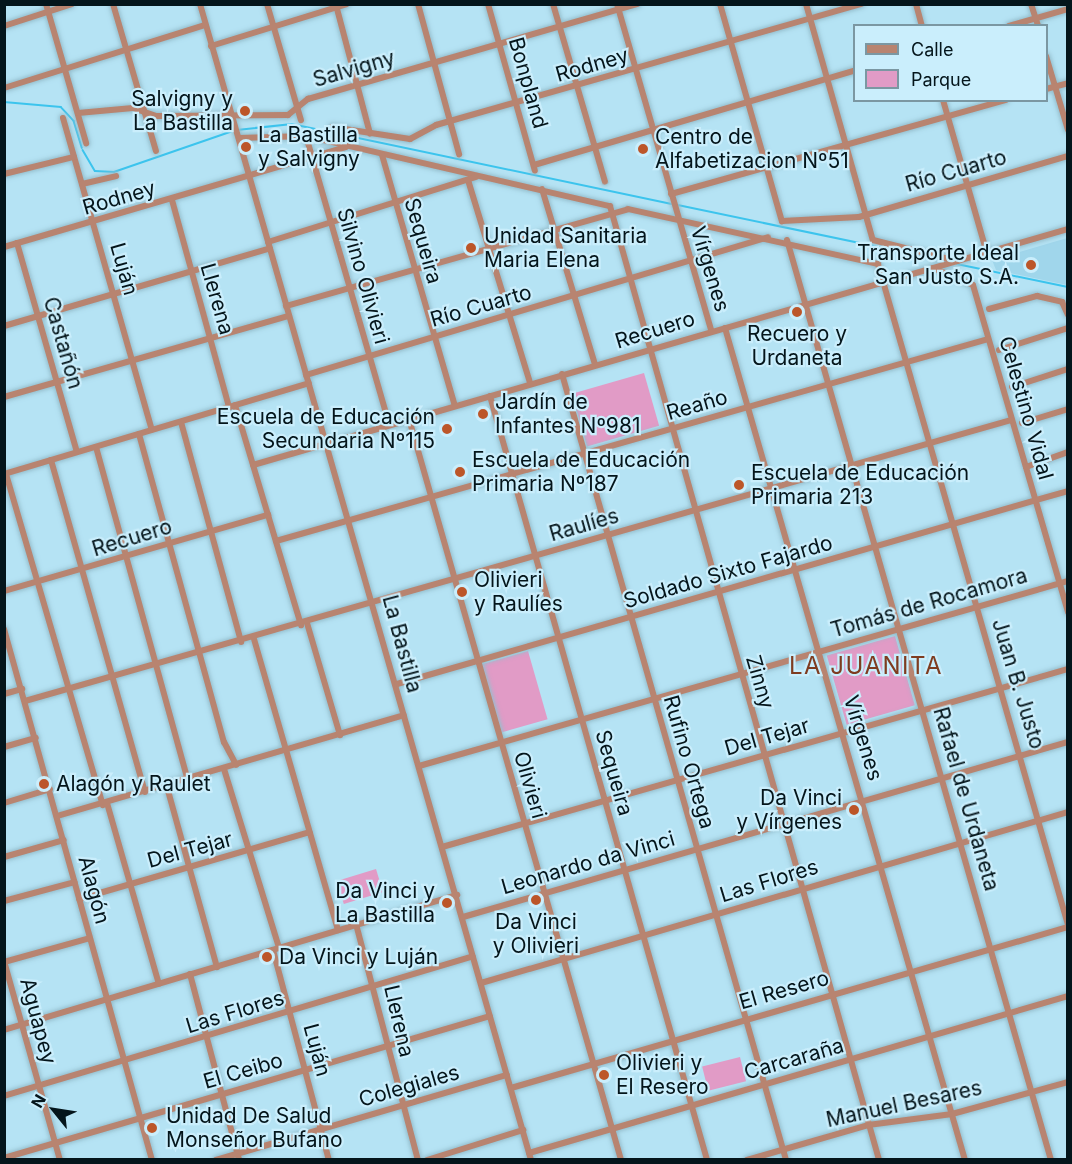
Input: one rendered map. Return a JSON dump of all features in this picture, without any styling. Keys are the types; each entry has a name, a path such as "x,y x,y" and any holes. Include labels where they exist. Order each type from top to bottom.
{"street":[{"path":"4,26 47,8 72,4"},
{"path":"112,4 156,151"},
{"path":"200,4 231,115"},
{"path":"267,4 301,120"},
{"path":"211,46 347,4"},
{"path":"418,4 452,121 459,154"},
{"name":"Bonpland","path":"488,4 534,168 594,146"},
{"path":"553,4 605,182"},
{"name":"Salvigny","path":"78,113 143,110 156,116 288,115 297,107 359,84 560,27 618,7 638,4"},
{"path":"720,4 767,169"},
{"path":"806,4 872,238 958,261"},
{"name":"Rodney","path":"332,127 402,141 452,121 862,4"},
{"path":"916,4 921,24"},
{"path":"1032,4 1036,22 1068,9"},
{"path":"336,6 359,84 370,134"},
{"path":"618,7 671,194 767,169 999,102"},
{"path":"47,8 86,143"},
{"path":"4,88 205,25"},
{"path":"1048,60 1068,130"},
{"path":"594,146 853,71"},
{"path":"1048,89 1068,83"},
{"path":"944,102 987,253"},
{"name":"La Bastilla","path":"231,115 397,684 418,766 457,895 530,1156"},
{"name":"Luján","path":"63,117 152,430"},
{"path":"239,138 306,136 467,178"},
{"name":"Silvino Olivieri","path":"306,136 389,424"},
{"name":"Rodney","path":"4,247 313,160 346,147"},
{"name":"Sequeira","path":"382,155 394,204 455,406"},
{"name":"Río Cuarto","path":"767,169 782,221 866,215 1068,156"},
{"path":"4,174 74,157"},
{"path":"82,184 116,176"},
{"path":"4,326 191,270 269,245 330,222 394,204 477,176 604,202 613,213"},
{"path":"467,178 530,383"},
{"path":"542,189 595,364"},
{"name":"Vírgenes","path":"671,194 711,330"},
{"name":"Llerena","path":"172,200 232,406 340,735"},
{"path":"286,306 554,229 637,209 873,260 884,280"},
{"name":"Zinny","path":"613,213 694,511 879,1160"},
{"name":"Recuero","path":"253,465 711,330 725,328 884,280 1068,229"},
{"name":"Río Cuarto","path":"306,375 692,263 768,237"},
{"name":"Rafael de Urdaneta","path":"787,240 901,628 1051,1160"},
{"name":"Castañón","path":"17,243 77,452"},
{"name":"Celestino Vidal","path":"933,268 971,282 1068,613"},
{"name":"Juan B. Justo","path":"884,280 1022,756 1068,926"},
{"path":"989,309 1037,296 1064,304 1068,315"},
{"path":"4,397 289,316"},
{"name":"Vírgenes","path":"725,328 864,801 928,1037 965,1160"},
{"path":"999,350 1068,328"},
{"name":"Reaño","path":"276,541 350,523 988,339"},
{"path":"1012,387 1068,369"},
{"name":"Rufino Ortega","path":"562,374 763,1086 786,1160"},
{"path":"159,984 5,474 309,383"},
{"name":"Sequeira","path":"490,396 707,1160"},
{"path":"1022,423 1068,410"},
{"name":"Olivieri","path":"409,419 621,1160"},
{"name":"Raulíes","path":"25,701 374,605 606,535 1011,420"},
{"path":"182,422 241,642"},
{"path":"139,434 200,653 236,765"},
{"path":"96,447 158,664 188,781"},
{"path":"1026,467 1068,452"},
{"path":"51,460 145,792"},
{"name":"Soldado Sixto Fajardo","path":"397,684 1068,491"},
{"name":"Recuero","path":"4,591 268,515"},
{"name":"Tomás de Rocamora","path":"418,766 1068,580"},
{"name":"Alagón","path":"4,629 152,1160"},
{"path":"254,639 338,930"},
{"name":"Del Tejar","path":"442,847 524,826 1068,669"},
{"path":"4,694 22,689"},
{"path":"57,816 188,781 404,715"},
{"path":"4,747 36,738"},
{"name":"Leonardo da Vinci","path":"463,917 624,868 1068,742"},
{"name":"Luján","path":"224,769 250,851 329,1160"},
{"path":"167,787 217,967"},
{"path":"4,803 50,789"},
{"name":"Las Flores","path":"481,983 801,887 1068,812"},
{"name":"Del Tejar","path":"80,899 309,832"},
{"path":"4,857 64,840"},
{"path":"4,901 75,882"},
{"path":"4,1030 457,895"},
{"name":"Llerena","path":"356,924 418,1160"},
{"name":"El Resero","path":"511,1088 745,1018 991,950 1068,926"},
{"path":"5,962 90,938"},
{"name":"Las Flores","path":"4,1096 207,1038 473,956"},
{"name":"Aguapey","path":"5,962 60,1160"},
{"path":"190,974 238,1156"},
{"name":"Carcaraña","path":"530,1156 691,1104 763,1086 1068,996"},
{"name":"El Ceibo","path":"4,1158 490,1016"},
{"name":"Colegiales","path":"216,1160 238,1156 321,1129 507,1075"},
{"name":"Manuel Besares","path":"747,1160 868,1125 952,1114 1068,1083"},
{"path":"427,1160 523,1130"}],"shaded area":[{"name":"Transporte Ideal San Justo S.A.","path":"1067,238 1067,285 996,270 992,260"}],"green space":[{"path":"644,373 659,426 587,447 572,394"},
{"path":"895,636 915,705 847,725 827,656"},
{"path":"528,651 548,719 501,732 482,664"},
{"path":"376,869 383,892 344,904 337,881"},
{"path":"740,1057 746,1081 708,1091 702,1066"}],"waterway":[{"path":"4,102 61,107 74,121 82,148"},
{"path":"237,130 292,124 673,204"},
{"path":"83,150 95,171 114,172 233,131"},
{"path":"678,205 946,261"},
{"path":"957,264 1068,287"}],"place":[{"name":"Salvigny y La Bastilla","path":"245,111"},
{"name":"La Bastilla y Salvigny","path":"246,147"},
{"name":"Centro de Alfabetizacion Nº51","path":"643,149"},
{"name":"Unidad Sanitaria Maria Elena","path":"471,248"},
{"name":"Transporte Ideal San Justo S.A.","path":"1031,265"},
{"name":"Recuero y Urdaneta","path":"797,312"},
{"name":"Jardín de Infantes Nº981","path":"483,414"},
{"name":"Escuela de Educación Secundaria Nº115","path":"447,429"},
{"name":"Escuela de Educación Primaria Nº187","path":"460,472"},
{"name":"Escuela de Educación Primaria 213","path":"739,485"},
{"name":"Olivieri y Raulíes","path":"462,592"},
{"name":"Alagón y Raulet","path":"44,784"},
{"name":"Da Vinci y Vírgenes","path":"854,810"},
{"name":"Da Vinci y Olivieri","path":"536,900"},
{"name":"Da Vinci y La Bastilla","path":"447,903"},
{"name":"Da Vinci y Luján","path":"267,957"},
{"name":"Olivieri y El Resero","path":"604,1075"},
{"name":"Unidad De Salud Monseñor Bufano","path":"152,1128"}],"district":[{"name":"LA JUANITA","path":"866,666"}]}
